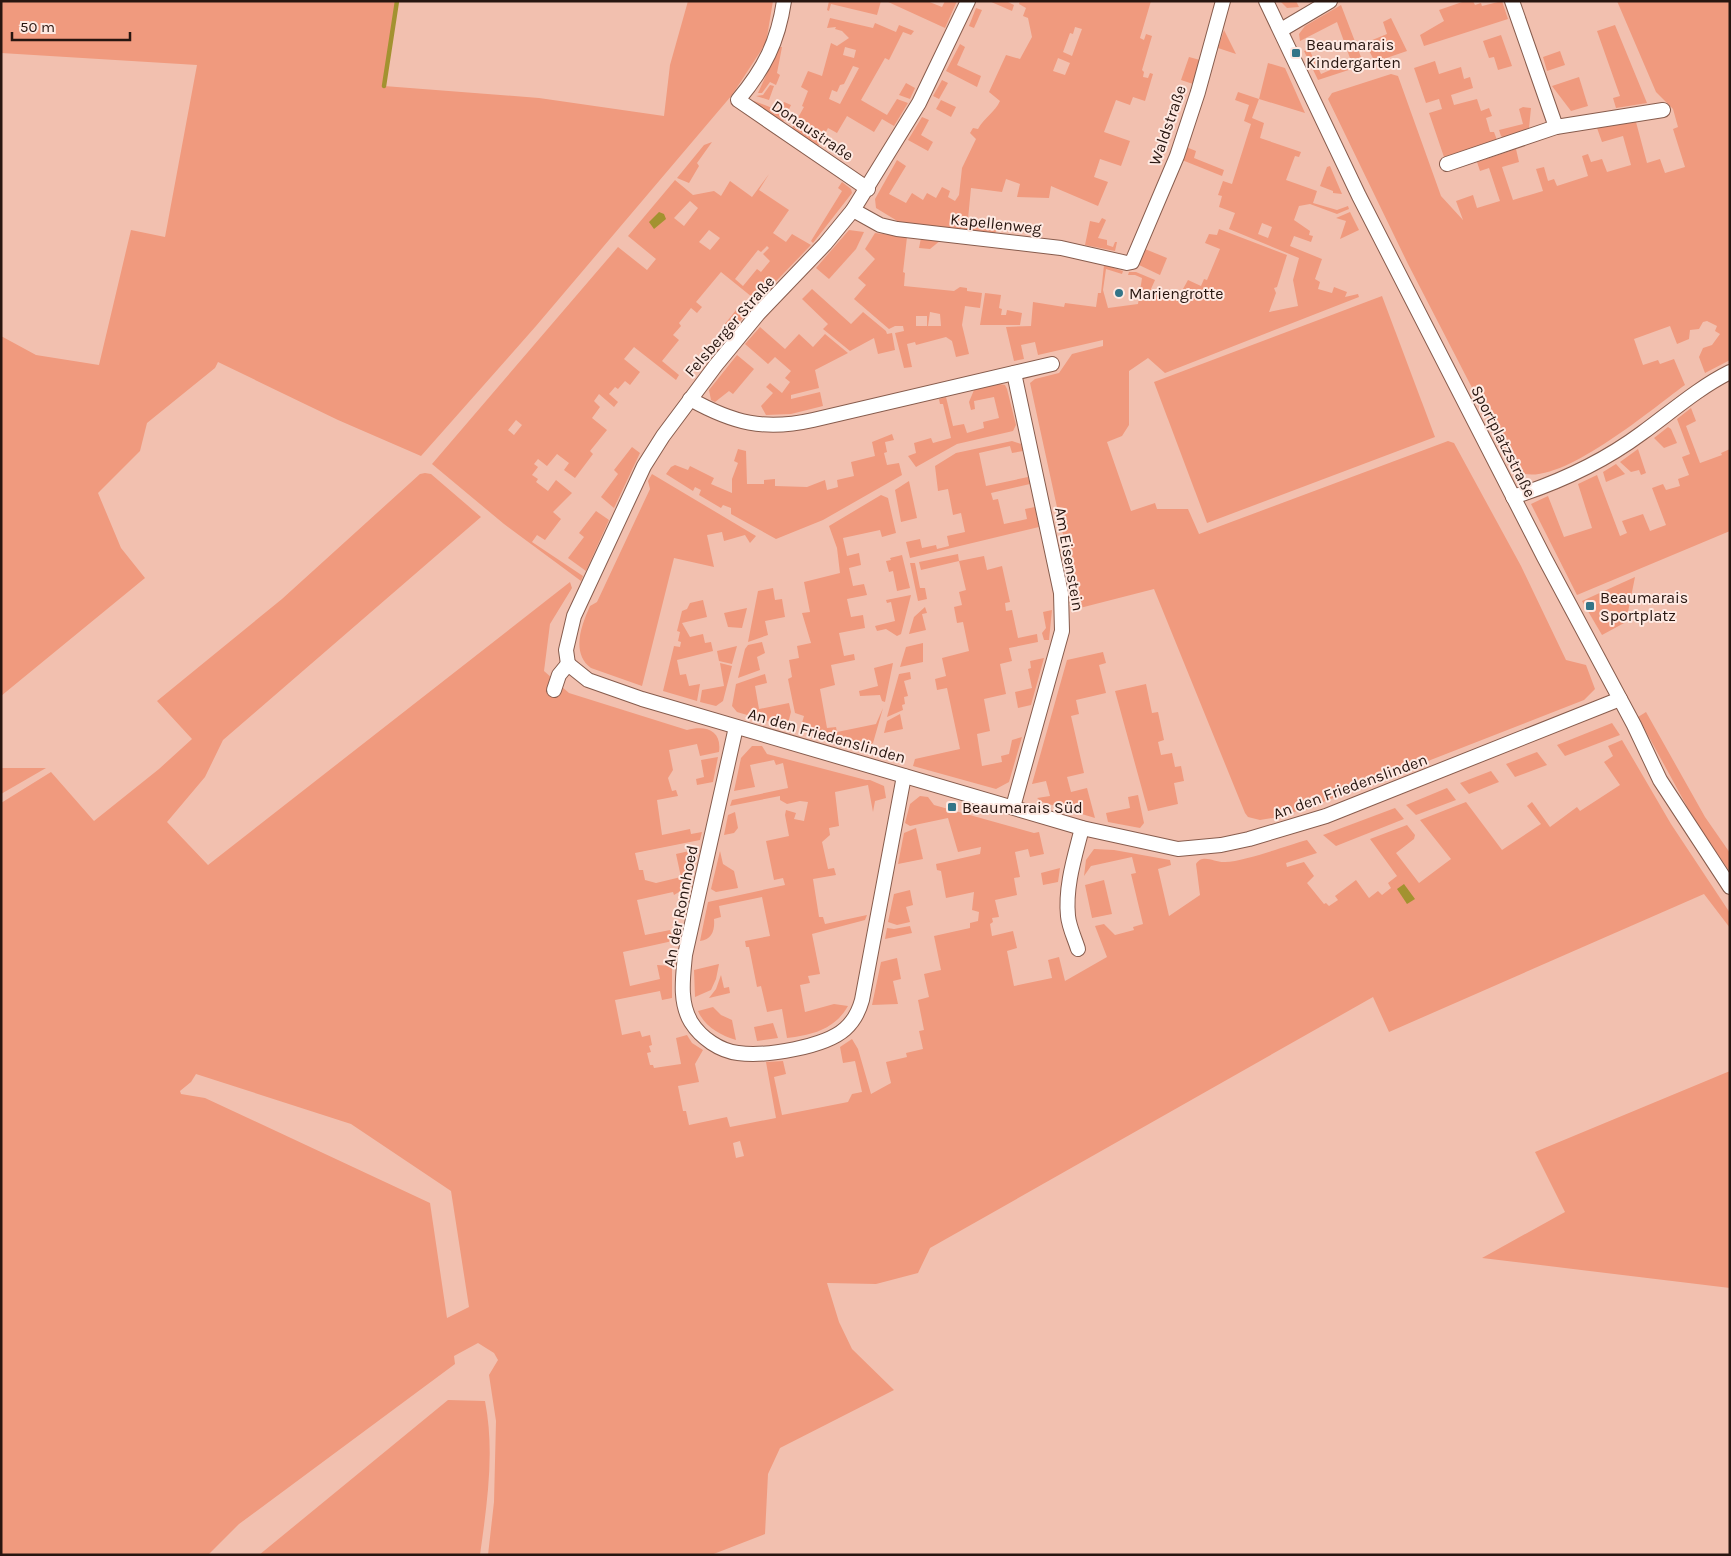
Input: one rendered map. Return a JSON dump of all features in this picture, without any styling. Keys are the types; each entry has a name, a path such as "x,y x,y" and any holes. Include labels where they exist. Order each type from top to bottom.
{"street":[{"name":"Donaustraße","path":"784,1 774,43 765,65 738,100 868,189"},
{"name":"Felsberger Straße","path":"568,664 568,635 585,590 644,466 690,399 758,314 825,244 868,189 919,103 968,1"},
{"name":"Waldstraße","path":"1135,258 1177,156 1198,92 1223,1"},
{"name":"Sportplatzstraße","path":"1266,1 1359,196 1620,699 1660,780 1730,887"},
{"path":"1281,30 1330,1"},
{"path":"1512,1 1556,127"},
{"path":"1447,164 1556,127 1663,110"},
{"name":"Kapellenweg","path":"853,210 880,225 897,229 1061,248 1127,263 1135,258"},
{"path":"690,399 731,419 755,425 778,426 813,420 1052,364"},
{"path":"1513,496 1543,487 1601,461 1642,434 1689,398 1730,372"},
{"name":"Am Eisenstein","path":"1013,807 1062,631 1063,616 1061,592 1014,373"},
{"path":"554,690 559,675 568,664"},
{"name":"An den Friedenslinden","path":"568,664 588,680 736,727 1082,828 1148,844 1178,849 1221,845 1249,839 1326,816 1620,699"},
{"name":"An der Ronnhoed","path":"736,727 686,955 683,982 684,1006 691,1022 702,1036 718,1047 738,1053 807,1047 846,1029 858,1014 904,776"},
{"path":"1078,949 1068,918 1067,898 1071,871 1082,828"}],"shaded area":[{"path":"1,1 397,1 384,86 539,98 664,116 670,65 688,1 773,1 766,43 732,95 536,326 421,456 338,420 218,362 215,368 147,423 140,451 98,493 121,548 145,578 1,696 1,336 36,355 99,365 131,230 165,237 197,65 1,53"},
{"path":"829,1 881,1 877,15 831,4 829,11 827,10"},
{"path":"886,1 927,1 942,7 945,1 957,1 945,28"},
{"path":"989,1 1006,1 1014,5 1012,11"},
{"path":"1020,1 1151,1 1140,38 1144,40 1146,34 1152,36 1142,70 1144,72 1143,77 1148,78 1150,73 1153,74 1145,101 1133,97 1130,105 1116,100 1104,132 1130,141 1121,166 1100,159 1094,177 1108,182 1098,206 1051,186 1049,198 1017,197 1020,184 1006,179 1002,192 971,188 968,219 1000,223 995,233 899,222 876,208 875,199 897,160 906,166 889,194 906,203 912,193 923,200 927,193 936,198 942,187 950,191 948,197 955,201 959,195 962,168 976,139 970,133 973,128 978,129 1000,101 989,92 1006,55 1020,59 1032,37 1028,18 1023,16 1026,8 1019,4","holes":["1075,27 1082,29 1072,56 1063,52 1070,33 1073,34","1058,58 1070,63 1065,75 1053,71"]},
{"path":"1280,1 1296,1 1299,7 1287,8"},
{"path":"1465,1 1473,1 1475,5 1481,3 1482,6 1502,1 1508,19 1424,46 1420,35 1444,21 1439,10"},
{"path":"1617,1 1730,1 1730,360 1705,373 1699,357 1703,348 1712,345 1720,334 1715,331 1717,326 1707,321 1703,322 1699,329 1690,330 1689,339 1677,344 1670,326 1634,339 1643,365 1658,360 1660,364 1674,359 1685,385 1627,428 1576,461 1551,471 1530,475 1514,469 1408,264 1328,99 1332,93 1391,74 1398,76 1441,196 1463,220 1456,201 1473,195 1477,208 1500,201 1489,168 1480,171 1477,162 1516,149 1519,162 1502,167 1513,200 1543,191 1536,169 1544,167 1548,181 1554,179 1557,186 1588,176 1582,156 1588,154 1591,162 1602,159 1607,172 1631,165 1623,136 1602,142 1597,128 1636,122 1647,163 1660,159 1665,173 1685,167 1673,129 1678,127 1673,109 1656,92"},
{"path":"1341,5 1364,65 1318,80 1304,51 1309,49 1321,74 1351,61 1337,22 1300,41 1299,34 1305,26"},
{"path":"976,8 982,10 974,28 969,26"},
{"path":"830,18 873,28 875,23 896,32 899,25 914,31 911,35 903,32 889,60 885,58 861,100 887,115 897,99 908,103 894,126 882,119 874,132 847,116 837,133 828,128 817,148 791,130 804,107 802,106 808,91 801,87 808,71 822,76 831,43 837,46 849,38 842,31 835,29 836,27 827,28","holes":["845,47 856,50 854,58 843,55","853,66 859,68 840,104 829,99 832,90 837,92 840,85 844,84"]},
{"path":"1391,18 1407,51 1375,62 1365,43 1387,34 1383,22"},
{"path":"1615,25 1647,103 1616,108 1613,98 1620,96 1597,31"},
{"path":"1224,30 1236,54 1218,48"},
{"path":"1501,35 1512,66 1498,70 1494,57 1489,58 1483,41"},
{"path":"960,44 965,47 957,65 981,76 977,87 946,71"},
{"path":"779,47 782,47 777,73 780,75 776,85 770,82 762,93 758,93"},
{"path":"1560,51 1565,65 1547,71 1543,57"},
{"path":"1189,57 1200,60 1193,84 1181,80"},
{"path":"1435,61 1439,74 1461,67 1464,79 1470,77 1473,88 1451,95 1454,105 1477,99 1481,111 1489,108 1492,116 1486,118 1490,132 1494,132 1497,140 1444,157 1429,113 1442,109 1439,99 1426,103 1414,68"},
{"path":"1268,63 1285,68 1305,113 1259,99"},
{"path":"1579,77 1588,106 1571,111 1552,86"},
{"path":"942,80 948,83 939,99 933,96"},
{"path":"906,83 915,88 910,99 899,95"},
{"path":"770,85 774,86 769,100 756,96 763,95"},
{"path":"1238,92 1259,99 1252,118 1264,123 1260,138 1301,152 1299,157 1295,156 1286,180 1317,191 1313,203 1337,210 1348,206 1349,209 1337,214 1310,204 1299,206 1294,220 1310,231 1309,235 1313,236 1311,242 1294,236 1290,246 1322,259 1315,279 1320,282 1318,289 1332,293 1334,287 1347,292 1345,297 1358,294 1359,297 1165,373 1148,358 1129,371 1129,425 1122,436 1107,442 1131,511 1155,503 1157,509 1188,509 1199,534 1448,441 1454,443 1521,566 1566,660 1586,665 1595,689 1584,700 1318,804 1279,817 1260,820 1248,817 1245,813 1154,589 1076,609 1075,590 1030,383 1035,379 1059,373 1072,354 1103,346 1103,340 1038,355 1035,342 1021,345 1024,359 1014,361 1006,327 1031,326 1033,302 1064,307 1065,303 1096,307 1098,293 1101,293 1104,265 1123,271 1122,274 1106,269 1103,290 1108,308 1138,304 1142,278 1128,275 1129,272 1136,272 1155,280 1151,289 1171,298 1179,296 1188,280 1201,286 1204,279 1207,280 1220,249 1205,243 1209,234 1217,235 1219,229 1287,255 1277,287 1274,288 1276,293 1269,312 1298,306 1293,280 1299,258 1229,229 1235,213 1219,207 1222,196 1218,195 1223,181 1232,184 1251,124 1244,121 1249,105 1235,100","holes":["1262,223 1272,227 1268,238 1258,234"]},
{"path":"941,100 956,107 951,117 936,109"},
{"path":"754,101 780,111 784,102 791,105 782,124 753,103"},
{"path":"1523,107 1531,108 1529,128 1504,138 1501,136 1499,130 1523,124 1519,109"},
{"path":"922,117 929,120 921,135 933,142 928,151 908,140"},
{"path":"712,142 697,163 699,166 689,183 677,178 704,145"},
{"path":"1186,147 1196,151 1194,158 1224,170 1222,176 1182,160"},
{"path":"1330,166 1342,194 1333,193 1333,191 1320,186 1327,167"},
{"path":"769,174 759,190 789,210 773,233 786,242 792,234 811,245 757,301 721,272 696,302 702,307 697,313 691,308 679,323 681,326 673,335 679,340 662,361 679,375 676,380 634,347 624,359 640,372 630,385 625,381 618,389 615,387 609,394 618,402 614,407 599,394 594,401 600,407 592,418 607,430 590,451 593,454 575,478 564,470 569,463 557,454 547,466 538,459 534,464 538,467 532,475 538,479 536,482 548,491 556,480 572,493 553,512 561,519 545,540 537,535 532,542 583,576 581,581 504,524 432,464 618,247 647,270 656,259 628,236 675,180 693,195 714,191 721,196 730,181 752,197","holes":["690,201 698,208 684,226 674,218","709,230 720,238 710,250 699,242","767,246 769,248 763,254 770,261 761,272 757,269 743,286 735,279 758,250 761,252","516,420 522,425 514,435 508,430"]},
{"path":"842,182 851,189 852,193 813,243 811,241 842,191 838,188"},
{"path":"659,212 664,214 666,219 654,229 649,222"},
{"path":"1350,212 1359,230 1340,239 1346,221 1336,218"},
{"path":"1102,218 1106,220 1098,238 1107,240 1107,245 1113,247 1115,242 1117,242 1115,251 1085,245 1090,221 1099,223"},
{"path":"849,230 864,232 856,249 829,279 816,268"},
{"path":"875,233 907,237 903,272 905,273 904,286 954,291 960,287 967,288 967,291 982,293 980,308 965,306 962,325 969,354 956,357 952,341 946,337 916,345 915,342 907,344 912,367 904,368 895,333 904,331 903,326 895,326 889,329 854,299 866,285 858,278 875,259 865,249","holes":["930,312 940,314 941,326 928,326","916,316 927,316 927,326 916,326"]},
{"path":"921,238 941,240 930,249 919,248"},
{"path":"1145,249 1167,258 1160,275 1139,265"},
{"path":"812,289 851,324 863,312 886,331 887,334 892,333 895,350 878,354 874,338 850,351 823,329 828,324 802,299"},
{"path":"985,293 1001,295 999,308 1002,309 1001,315 1006,315 1007,310 1022,313 1020,325 980,325"},
{"path":"1382,296 1435,437 1207,523 1154,382"},
{"path":"737,309 745,315 735,327 724,325"},
{"path":"760,327 785,349 799,334 813,347 825,334 848,353 815,370 819,388 791,395 791,399 820,392 823,406 791,414 766,415 761,406 773,393 766,387 770,383 782,393 790,382 785,378 791,371 775,357 768,364 745,344"},
{"path":"737,355 754,369 733,394 729,391 715,402 711,400 709,390"},
{"path":"999,384 1005,385 1007,389 1016,425 1013,431 957,444 916,467 908,456 916,453 914,443 931,438 933,443 951,438 943,404 940,404 939,399 946,397 953,426 964,424 967,433 984,428 983,422 999,418 994,397 974,401 975,409 971,410 969,402 974,390"},
{"path":"1691,408 1696,421 1686,426 1700,463 1722,455 1721,453 1730,449 1730,531 1577,595 1531,504 1548,496 1564,537 1592,528 1578,484 1597,475 1620,536 1627,533 1622,521 1643,514 1650,531 1666,525 1652,488 1663,484 1666,490 1680,486 1678,479 1689,475 1682,457 1690,454 1677,419"},
{"path":"1668,427 1671,429 1677,443 1664,448 1654,438"},
{"path":"892,434 894,440 885,442 887,452 884,453 887,465 899,463 902,475 823,520 776,539 731,514 731,508 723,505 721,508 699,495 701,490 695,487 693,491 666,474 675,465 688,470 690,466 714,478 711,484 732,493 732,479 738,463 734,461 738,449 746,451 747,484 764,484 764,480 775,479 775,486 807,487 825,480 827,490 838,487 837,480 854,476 851,462 875,456 872,442"},
{"path":"1012,441 1021,444 1023,451 1012,453 1010,446 979,453 986,486 1028,477 1030,484 991,493 993,500 998,499 1004,524 1027,519 1025,509 1035,507 1039,527 910,558 906,542 920,539 922,548 936,545 937,549 949,546 947,536 965,532 961,513 953,515 948,489 938,491 935,466 956,453"},
{"path":"632,447 640,453 614,508 601,497 618,474 614,470"},
{"path":"1638,449 1646,473 1641,475 1639,470 1631,472 1620,462"},
{"path":"1616,464 1625,474 1606,482 1603,472"},
{"path":"420,474 431,474 481,517 223,740 205,777 167,822 208,865 570,582 572,588 550,624 544,671 569,693 687,730 706,729 715,734 718,739 719,752 700,756 697,744 669,750 673,770 668,778 672,791 676,790 678,796 657,800 662,835 690,829 691,834 702,832 700,840 635,853 639,870 643,870 645,880 656,883 681,877 676,854 698,849 689,886 674,895 673,892 637,900 645,935 670,930 671,934 678,933 677,940 623,952 630,986 660,979 657,965 672,966 672,998 662,1000 660,991 615,1000 622,1035 640,1031 642,1037 650,1035 652,1045 649,1046 651,1052 647,1053 650,1065 653,1065 654,1068 681,1064 676,1038 687,1035 692,1043 703,1050 695,1064 699,1082 678,1086 683,1111 686,1111 689,1125 727,1117 730,1127 776,1118 766,1062 783,1061 786,1074 774,1077 782,1115 848,1102 852,1094 862,1092 855,1061 843,1063 840,1047 852,1039 858,1049 871,1094 891,1083 886,1062 907,1057 906,1053 923,1049 919,1031 924,1030 918,1000 929,997 924,974 941,970 934,936 970,928 970,923 978,921 979,912 972,910 974,892 946,898 941,871 937,870 936,864 980,854 981,847 958,852 948,818 910,826 905,823 910,804 920,796 928,797 934,805 1034,833 1039,832 1044,854 1030,857 1028,849 1015,852 1020,877 1014,878 1017,895 995,900 999,917 992,918 993,922 990,924 992,936 1013,931 1017,948 1007,951 1014,986 1052,978 1048,960 1059,957 1065,981 1107,957 1095,926 1104,924 1115,935 1134,930 1133,927 1143,924 1131,874 1136,873 1132,857 1091,866 1084,876 1086,860 1094,849 1114,850 1170,860 1171,865 1158,869 1169,916 1200,895 1196,864 1202,859 1221,862 1234,861 1307,840 1317,853 1286,863 1287,867 1304,862 1314,876 1307,883 1324,904 1326,903 1329,906 1338,900 1335,896 1356,880 1369,898 1378,891 1382,895 1391,888 1388,883 1397,876 1370,839 1407,825 1415,835 1414,839 1396,853 1419,883 1451,859 1420,820 1466,802 1502,850 1541,824 1527,806 1532,802 1550,827 1577,807 1580,811 1620,785 1604,762 1613,756 1608,746 1622,740 1671,824 1730,913 1730,928 1704,894 1389,1032 1373,997 930,1248 918,1273 876,1284 827,1283 839,1322 852,1349 894,1390 780,1448 768,1474 765,1534 711,1555 488,1555 494,1502 496,1421 489,1375 498,1360 494,1353 478,1343 454,1356 455,1364 239,1524 208,1555 1,1555 1,803 51,772 94,821 159,769 192,739 157,701 282,599","holes":["196,1074 351,1124 451,1191 469,1307 447,1318 430,1203 205,1098 181,1094 180,1091 191,1082","740,1141 744,1156 736,1158 733,1143"]},
{"path":"652,474 756,536 750,543 745,535 724,541 722,532 707,535 714,567 674,558 642,686 591,668 581,655 580,639 581,630 590,606 597,602 650,489 648,481"},
{"path":"909,481 917,518 901,522 895,490"},
{"path":"881,495 888,498 896,533 882,537 880,530 843,538 847,556 859,553 861,565 849,568 853,586 864,584 867,595 847,599 851,617 863,615 865,628 839,633 844,656 854,654 855,660 831,665 835,685 820,689 827,728 836,727 837,732 876,724 883,708 873,743 865,748 800,730 804,716 795,713 788,679 792,677 789,660 799,658 797,646 811,643 802,613 810,612 804,582 840,573 837,548 829,526"},
{"path":"596,511 609,520 586,571 568,558 584,537 579,533"},
{"path":"958,554 959,561 921,570 919,562"},
{"path":"902,555 910,588 897,591 893,571 889,572 886,561"},
{"path":"984,556 987,570 1002,566 1010,602 1005,603 1006,611 1012,610 1018,638 1037,634 1038,642 1009,648 1012,661 1000,664 1006,694 984,699 990,731 977,734 982,766 1002,762 1001,756 1009,754 1012,740 1022,737 1009,782 996,789 913,766 915,759 960,749 947,688 937,690 935,679 946,676 942,658 969,651 963,622 957,623 954,607 962,605 959,592 966,590 959,561"},
{"path":"910,563 915,563 920,588 925,588 927,599 918,601"},
{"path":"1635,577 1626,622 1602,635 1582,601"},
{"path":"773,588 775,600 782,599 785,617 765,621 768,635 748,642 758,591"},
{"path":"911,595 901,634 897,636 886,629 877,631 875,626 895,621 891,602 887,603 886,600"},
{"path":"703,600 707,617 682,623 690,637 703,634 705,643 711,642 713,651 677,660 680,675 686,674 689,686 700,684 697,701 663,691 674,646 680,647 681,642 678,641 680,632 677,631 682,611 687,609 690,603"},
{"path":"925,607 927,613 922,614 926,630 909,634 914,617"},
{"path":"747,608 742,628 728,627 724,613"},
{"path":"1052,610 1049,640 1044,640 1042,633 1046,628 1043,612"},
{"path":"762,642 765,653 757,657 760,670 738,678 745,649 748,645"},
{"path":"923,643 923,662 900,667 906,647"},
{"path":"737,646 732,664 719,661 717,651"},
{"path":"1103,652 1106,663 1099,665 1106,693 1076,700 1079,714 1071,716 1084,773 1067,777 1071,792 1087,788 1095,818 1042,802 1037,798 1050,796 1046,781 1032,784 1067,660"},
{"path":"1044,658 1031,705 1018,708 1015,692 1032,688 1028,669 1031,668 1030,661"},
{"path":"720,663 732,666 723,701 716,706 700,702 702,690 724,686"},
{"path":"893,663 885,702 882,701 880,695 860,696 859,691 878,686 874,668"},
{"path":"910,672 911,679 904,681 908,696 904,697 905,704 902,705 903,710 887,717 899,674"},
{"path":"765,674 767,683 755,686 759,709 789,703 791,712 787,727 737,712 732,706 736,684"},
{"path":"1146,684 1152,713 1158,712 1164,740 1158,742 1161,755 1172,753 1175,767 1181,766 1184,781 1174,783 1178,804 1148,811 1115,691"},
{"path":"1646,712 1705,817 1730,853 1730,872 1696,823 1638,717"},
{"path":"900,714 903,729 884,733 887,721"},
{"path":"1612,723 1620,735 1565,756 1557,745"},
{"path":"752,746 762,746 767,754 870,780 884,786 886,798 875,801 873,812 868,785 835,792 839,826 829,828 830,835 822,842 828,869 834,868 836,875 813,879 819,917 823,917 825,924 867,915 865,920 812,934 820,974 808,976 810,983 800,985 805,1012 834,1004 848,1006 837,1020 822,1030 797,1037 787,1038 782,1009 767,1012 761,986 757,987 749,947 746,947 745,941 770,936 762,897 719,906 721,917 714,919 712,934 707,939 700,941 708,902 785,885 783,878 774,880 766,841 789,836 785,815 786,810 796,813 794,819 804,821 808,802 800,801 787,804 780,800 780,796 730,806 732,800 788,788 783,763 776,765 774,760 750,765 755,787 734,791 741,758"},
{"path":"1537,752 1547,765 1515,777 1506,764"},
{"path":"718,757 713,782 697,785 696,779 704,777 701,760"},
{"path":"1,768 46,768 1,794"},
{"path":"1491,771 1499,782 1469,794 1460,783"},
{"path":"1447,788 1456,800 1416,815 1406,805"},
{"path":"1138,795 1144,823 1140,828 1108,822 1106,813 1130,808 1128,797"},
{"path":"1395,808 1404,819 1336,846 1323,835"},
{"path":"735,812 738,828 734,833 724,835 728,815"},
{"path":"916,828 923,859 898,864 904,833"},
{"path":"720,851 723,864 734,871 738,888 716,892 711,889"},
{"path":"1060,868 1058,882 1043,885 1041,873"},
{"path":"1104,880 1112,914 1092,918 1085,885"},
{"path":"1404,884 1415,899 1407,904 1397,889"},
{"path":"910,890 913,905 906,907 910,922 897,925 888,922 894,894"},
{"path":"910,926 912,933 885,939 887,928 894,929"},
{"path":"897,958 901,979 893,981 898,1004 872,1005 881,962"},
{"path":"719,964 716,979 711,990 695,997 694,970"},
{"path":"721,975 724,988 729,987 730,993 709,998 716,989"},
{"path":"713,1007 721,1015 732,1020 736,1040 714,1030 701,1017 698,1011"},
{"path":"773,1023 778,1038 757,1041 754,1027"},
{"path":"1730,1071 1730,1288 1482,1258 1565,1212 1535,1152"},
{"path":"448,1400 485,1401 490,1459 480,1555 259,1555"}],"waterway":[{"path":"384,86 397,1"}],"place":[{"name":"Beaumarais Kindergarten","path":"1296,53"},
{"name":"Mariengrotte","path":"1119,293"},
{"name":"Beaumarais Sportplatz","path":"1590,606"},
{"name":"Beaumarais Süd","path":"952,807"}]}
